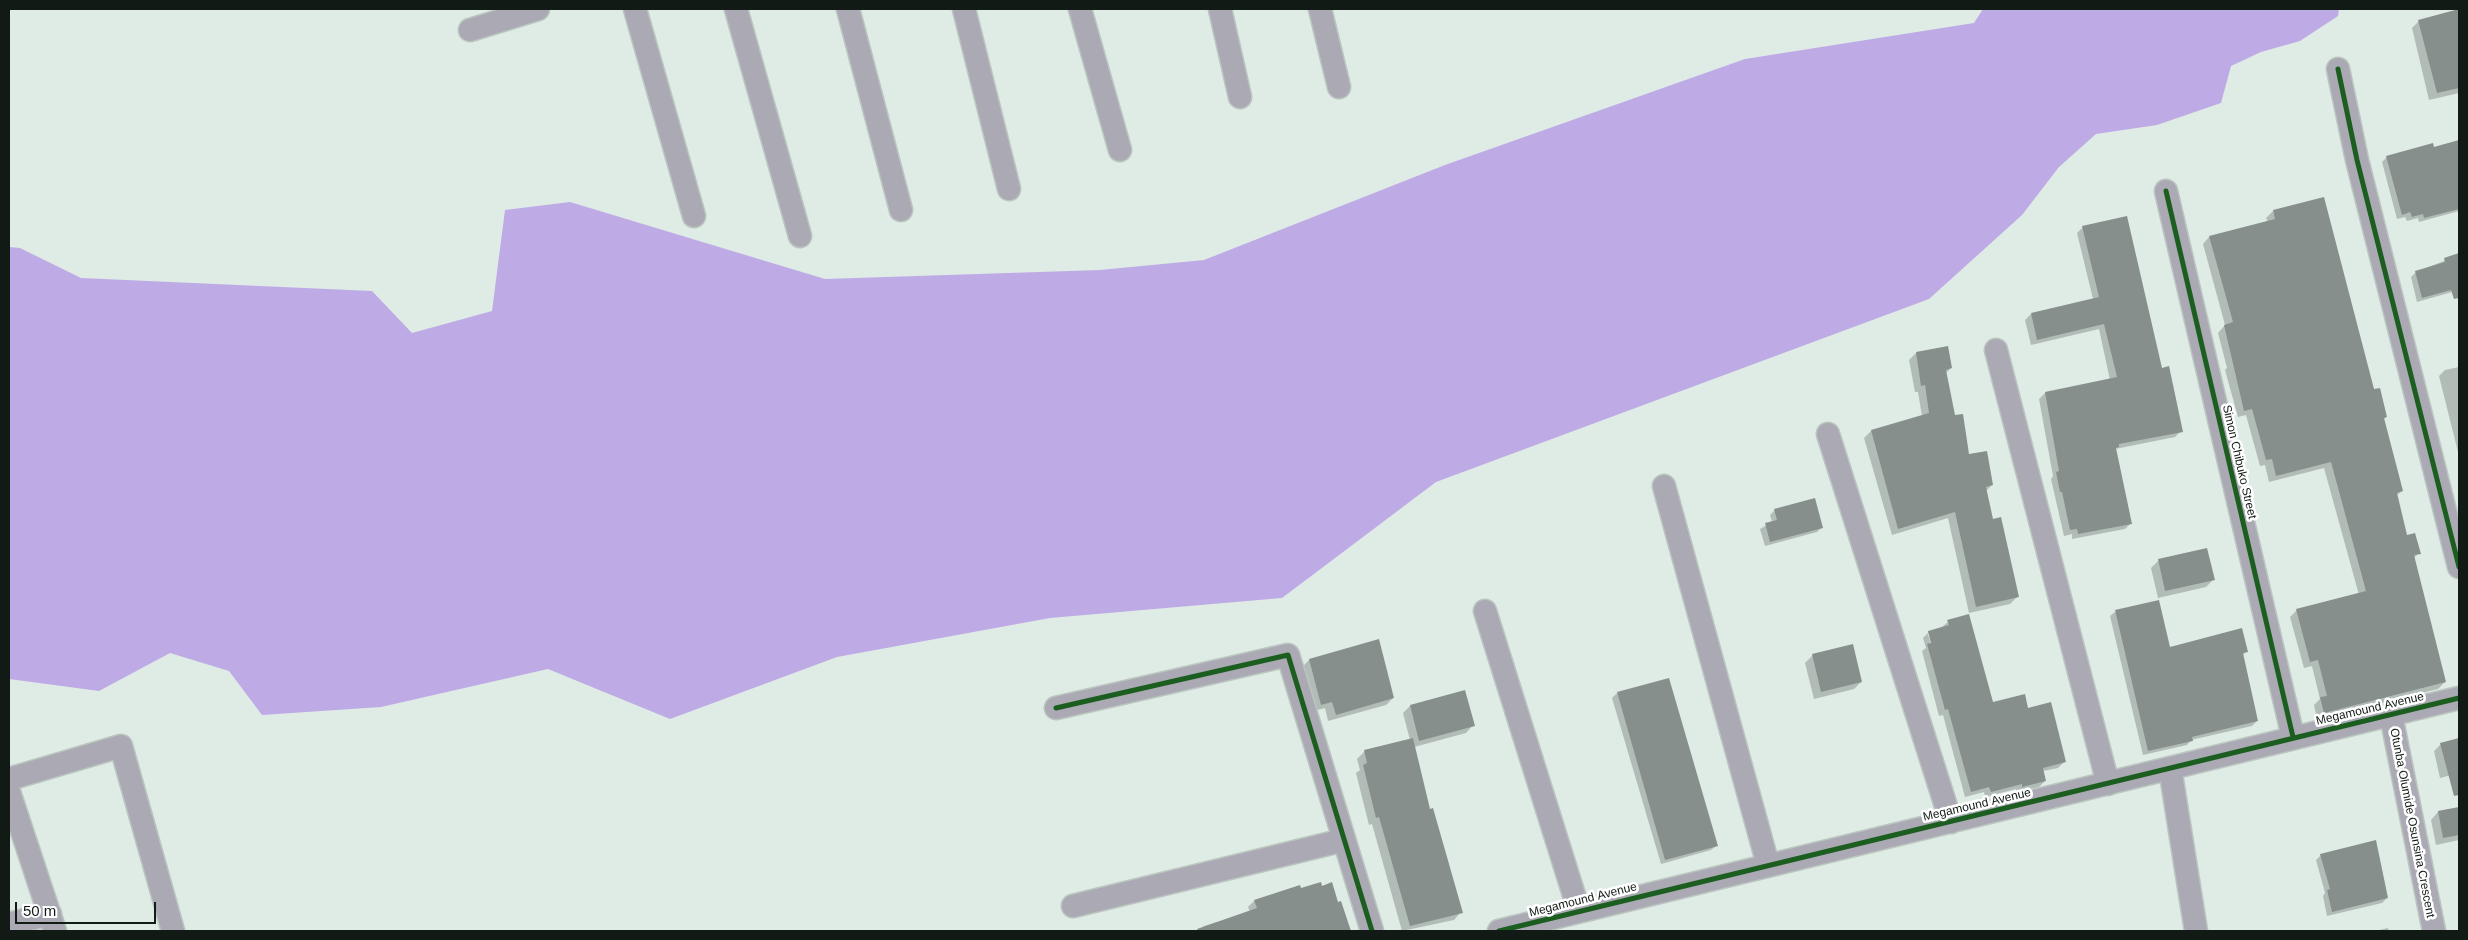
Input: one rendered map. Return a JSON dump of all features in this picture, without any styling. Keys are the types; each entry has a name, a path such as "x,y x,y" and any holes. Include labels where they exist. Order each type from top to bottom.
{"street":[{"path":"470,30 538,9"},
{"path":"635,9 694,216"},
{"path":"736,9 800,236"},
{"path":"848,9 901,210"},
{"path":"964,9 1009,189"},
{"path":"1080,9 1120,150"},
{"path":"1220,9 1240,97"},
{"path":"1320,9 1339,87"},
{"path":"2338,69 2357,160 2459,567"},
{"name":"Simon Chibuko Street","path":"2166,190 2293,737"},
{"path":"1996,350 2108,784"},
{"path":"1828,434 1951,822"},
{"path":"1664,486 1768,865"},
{"path":"1485,611 1579,912"},
{"path":"1056,708 1288,656 1372,931"},
{"name":"Megamound Avenue","path":"1499,931 2459,698"},
{"name":"Otunba Olumide Osunsina Crescent","path":"2391,715 2434,931"},
{"path":"9,779 120,746 173,931"},
{"path":"2170,768 2196,931"},
{"path":"9,792 52,923 9,924"},
{"path":"1073,906 1344,840"}],"shaded area":[{"path":"1983,9 2339,9 2338,16 2300,41 2261,52 2231,66 2221,103 2157,125 2096,134 2059,167 2022,215 1929,299 1436,482 1282,598 1050,618 837,657 670,719 548,669 381,707 262,715 229,671 170,653 99,691 9,679 9,247 20,248 81,278 372,291 412,333 492,311 505,210 570,202 825,279 1100,270 1204,260 1445,165 1745,59 1974,23"}],"building":[{"path":"2459,9 2459,88 2437,93 2418,20"},
{"path":"2459,140 2459,209 2424,218 2423,214 2412,217 2410,212 2402,215 2386,156 2433,143 2434,147"},
{"path":"2324,197 2374,389 2380,388 2387,417 2384,418 2403,491 2397,493 2407,535 2415,533 2421,554 2414,555 2446,682 2324,713 2320,697 2327,696 2318,660 2310,662 2296,609 2366,591 2331,462 2276,476 2272,459 2266,460 2252,409 2244,411 2224,325 2233,322 2209,236 2275,219 2273,210"},
{"path":"2127,216 2162,368 2169,366 2183,432 2119,444 2119,447 2116,448 2132,524 2078,534 2077,529 2070,530 2062,492 2060,492 2056,472 2059,471 2045,392 2117,377 2104,324 2037,340 2031,313 2099,297 2082,226"},
{"path":"2459,253 2459,298 2454,299 2451,290 2422,298 2415,271 2445,262 2444,258"},
{"path":"1948,346 1952,368 1946,370 1955,415 1963,414 1969,454 1987,451 1993,485 1986,487 1993,519 2001,517 2019,597 1976,607 1955,512 1898,529 1871,430 1929,413 1925,385 1921,386 1916,352"},
{"path":"1815,498 1823,528 1770,542 1765,523 1777,520 1774,509"},
{"path":"2207,548 2215,580 2165,591 2158,559"},
{"path":"2159,600 2170,647 2242,628 2248,652 2243,653 2258,721 2192,737 2193,741 2148,751 2115,610"},
{"path":"1969,614 1993,702 2025,694 2028,708 2051,702 2066,762 2043,768 2046,781 2022,787 2022,784 1991,792 1989,787 1971,792 1948,709 1945,710 1927,644 1931,643 1928,631 1949,625 1947,620"},
{"path":"1379,639 1394,698 1336,715 1332,702 1321,705 1309,659"},
{"path":"1853,644 1862,682 1821,692 1812,654"},
{"path":"1669,678 1718,846 1665,860 1617,692"},
{"path":"1465,690 1475,726 1419,741 1410,705"},
{"path":"1413,738 1430,809 1433,808 1463,913 1410,926 1379,817 1376,818 1363,765 1367,763 1364,750"},
{"path":"2459,738 2459,795 2454,796 2440,743"},
{"path":"2459,807 2459,835 2443,838 2438,811"},
{"path":"2376,840 2388,898 2332,912 2327,890 2330,889 2320,854"},
{"path":"1321,882 1322,886 1332,882 1338,902 1341,901 1351,931 1198,931 1197,929 1257,908 1254,900 1300,885 1301,888"}],"cycle path":[{"path":"2338,69 2357,160 2459,567"},
{"path":"2166,191 2293,737"},
{"path":"1056,708 1288,655 1372,931"},
{"path":"1499,931 2459,698"}]}
